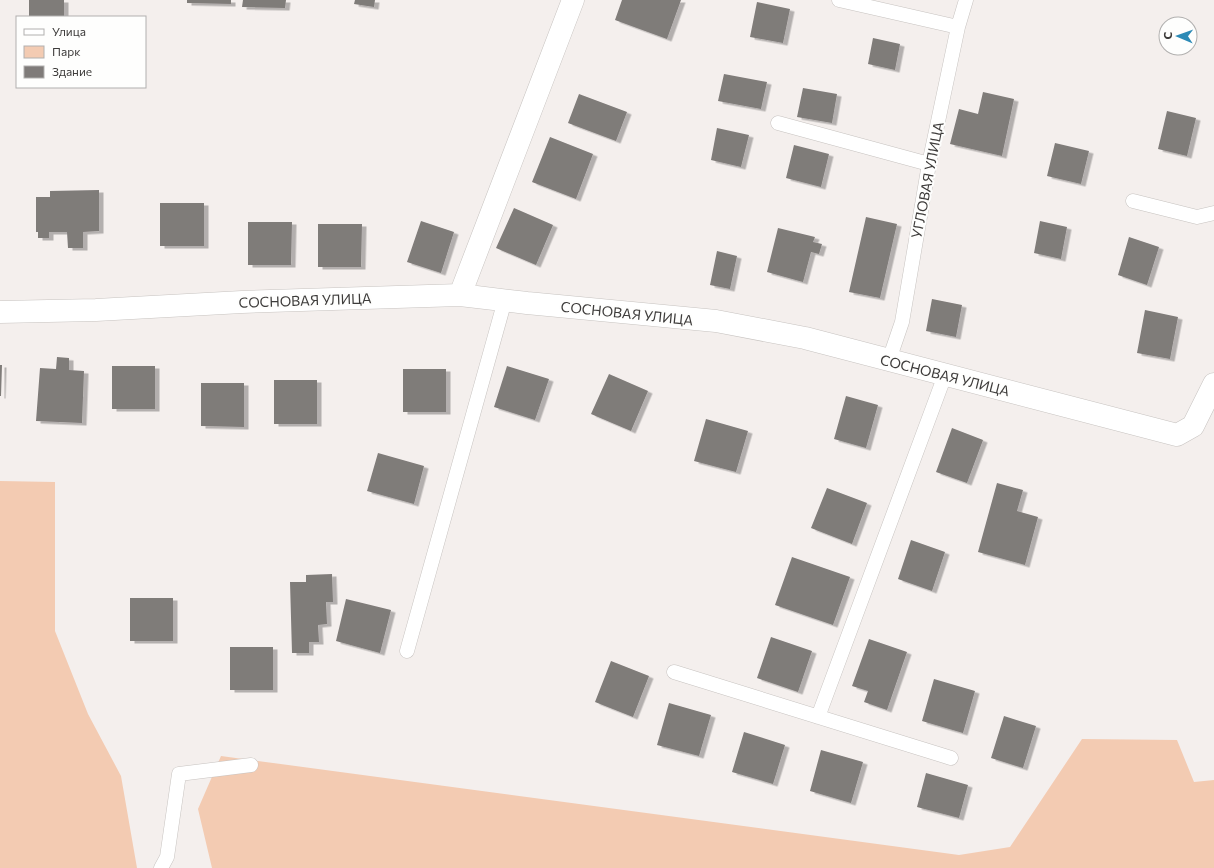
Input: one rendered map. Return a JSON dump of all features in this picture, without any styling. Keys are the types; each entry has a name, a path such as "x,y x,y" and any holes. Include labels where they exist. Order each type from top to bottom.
{"street":[{"path":"460,295 573,0"},
{"name":"СОСНОВАЯ УЛИЦА","path":"0,312 96,310 242,302 460,295 716,322 805,338 1177,435 1193,426 1214,384"}],"lane":[{"path":"839,0 958,27"},
{"name":"УГЛОВАЯ УЛИЦА","path":"889,360 902,322 929,164 958,27 966,0"},
{"path":"778,123 929,164"},
{"path":"1133,200 1197,217 1214,213"},
{"path":"407,651 505,300"},
{"path":"818,717 946,375"},
{"path":"674,672 951,758"},
{"path":"161,868 167,857 179,774 250,765"}],"green space":[{"path":"0,481 55,482 55,631 88,714 121,776 137,868 0,868"},
{"path":"1082,739 1177,740 1194,782 1214,780 1214,868 212,868 198,809 221,756 959,855 1010,847"}],"building":[{"path":"29,0 64,0 64,16 29,16"},
{"path":"187,0 231,0 231,4 187,3"},
{"path":"243,0 286,0 285,8 242,7"},
{"path":"355,0 375,0 374,7 354,4"},
{"path":"622,0 681,0 667,39 615,20"},
{"path":"757,2 790,9 783,43 750,37"},
{"path":"873,38 900,44 895,70 868,64"},
{"path":"724,74 767,82 761,109 718,101"},
{"path":"803,88 837,94 832,123 797,117"},
{"path":"983,92 1014,99 1002,156 950,144 959,109 978,114"},
{"path":"579,94 627,112 616,141 568,123"},
{"path":"1167,111 1196,118 1187,156 1158,149"},
{"path":"717,128 749,135 741,167 711,160"},
{"path":"550,137 593,154 576,199 532,182"},
{"path":"1055,143 1089,151 1081,184 1047,176"},
{"path":"794,145 829,154 821,187 786,178"},
{"path":"99,190 99,231 83,232 83,248 68,248 67,232 49,232 49,238 38,238 38,232 36,232 36,197 50,197 50,191"},
{"path":"160,203 204,203 204,246 160,246"},
{"path":"514,208 553,225 536,265 496,248"},
{"path":"866,217 897,224 880,298 849,292"},
{"path":"421,221 454,232 441,273 407,262"},
{"path":"1040,221 1067,227 1061,259 1034,253"},
{"path":"248,222 292,222 291,265 248,265"},
{"path":"318,224 362,224 361,267 318,267"},
{"path":"778,228 815,237 813,242 822,244 819,254 811,252 803,282 767,272"},
{"path":"1129,237 1159,247 1147,285 1118,275"},
{"path":"717,251 737,256 730,289 710,285"},
{"path":"932,299 962,305 956,337 926,331"},
{"path":"1145,310 1178,317 1170,359 1137,353"},
{"path":"57,357 69,358 69,370 84,371 82,423 36,421 40,368 56,369"},
{"path":"0,365 2,365 1,396 0,396"},
{"path":"112,366 155,366 155,409 112,409"},
{"path":"507,366 549,379 535,420 494,407"},
{"path":"403,369 446,369 446,412 403,412"},
{"path":"609,374 648,391 631,431 591,414"},
{"path":"274,380 317,380 317,424 274,424"},
{"path":"201,383 244,383 244,427 201,426"},
{"path":"846,396 878,405 866,448 834,439"},
{"path":"706,419 748,431 736,472 694,461"},
{"path":"952,428 983,440 967,483 936,472"},
{"path":"378,453 424,466 414,504 367,491"},
{"path":"997,483 1023,490 1017,511 1038,517 1025,565 978,552"},
{"path":"827,488 867,503 852,544 811,528"},
{"path":"911,540 945,552 932,591 898,579"},
{"path":"792,557 850,577 833,625 775,605"},
{"path":"332,574 333,602 326,602 327,624 318,625 319,642 309,642 309,653 292,653 290,582 306,582 306,575"},
{"path":"130,598 173,598 173,641 130,641"},
{"path":"346,599 391,610 380,653 336,641"},
{"path":"771,637 812,651 798,692 757,678"},
{"path":"869,639 907,652 887,710 864,702 868,691 852,686"},
{"path":"230,647 273,647 273,690 230,690"},
{"path":"611,661 649,676 633,717 595,702"},
{"path":"934,679 975,691 963,733 922,721"},
{"path":"669,703 711,715 699,756 657,745"},
{"path":"1004,716 1036,726 1023,768 991,758"},
{"path":"744,732 785,745 773,784 732,772"},
{"path":"821,750 863,762 851,803 810,791"},
{"path":"926,773 968,785 959,818 917,807"}]}
